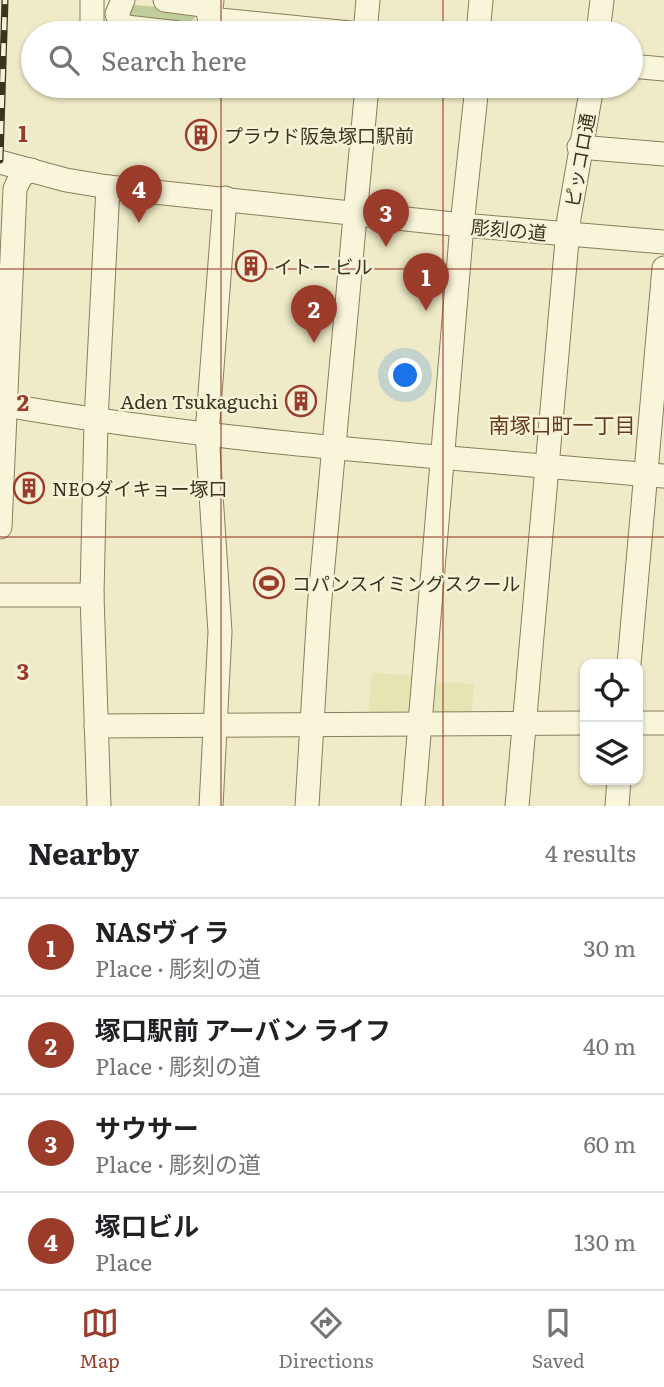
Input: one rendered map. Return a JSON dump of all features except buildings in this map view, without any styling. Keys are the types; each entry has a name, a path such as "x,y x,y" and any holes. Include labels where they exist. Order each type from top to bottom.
{"street":[{"path":"92,0 101,18"},
{"path":"122,21 117,14 123,0"},
{"path":"165,0 203,5 210,17 245,21"},
{"path":"366,21 368,0"},
{"path":"479,21 481,0"},
{"path":"599,21 602,0"},
{"path":"643,67 664,69"},
{"path":"307,806 334,446 366,98"},
{"path":"413,806 462,225 476,98"},
{"name":"ピッコロ通","path":"517,806 568,234 579,148 587,126 590,98"},
{"path":"579,148 664,154"},
{"name":"彫刻の道","path":"0,162 66,180 108,187 462,225 664,242"},
{"path":"0,527 15,189 21,176 31,170"},
{"path":"99,806 92,595 96,421 108,187"},
{"path":"211,806 220,632 207,433 225,198"},
{"path":"630,659 655,475 664,268"},
{"path":"5,405 96,421 207,433 655,475"},
{"path":"0,596 92,595"},
{"path":"96,726 580,723"},
{"path":"643,723 664,723"},
{"path":"617,806 619,785"}],"green space":[{"path":"135,5 190,10 195,17 192,21 131,21 127,8"},
{"path":"372,673 416,675 409,717 368,717"},
{"path":"429,681 474,684 471,716 433,716 425,711"}],"railway":[{"path":"0,160 5,0"}],"place":[{"name":"プラウド阪急塚口駅前","path":"201,135"},
{"name":"塚口ビル","path":"139,223"},
{"name":"サウサー","path":"386,247"},
{"name":"イトー ビル","path":"251,266"},
{"name":"NASヴィラ","path":"426,311"},
{"name":"塚口駅前 アーバン ライフ","path":"314,343"},
{"name":"Aden Tsukaguchi","path":"301,401"},
{"name":"NEOダイキョー塚口","path":"29,488"},
{"name":"コパンスイミングスクール","path":"269,583"}],"district":[{"name":"南塚口町一丁目","path":"562,423"}]}
